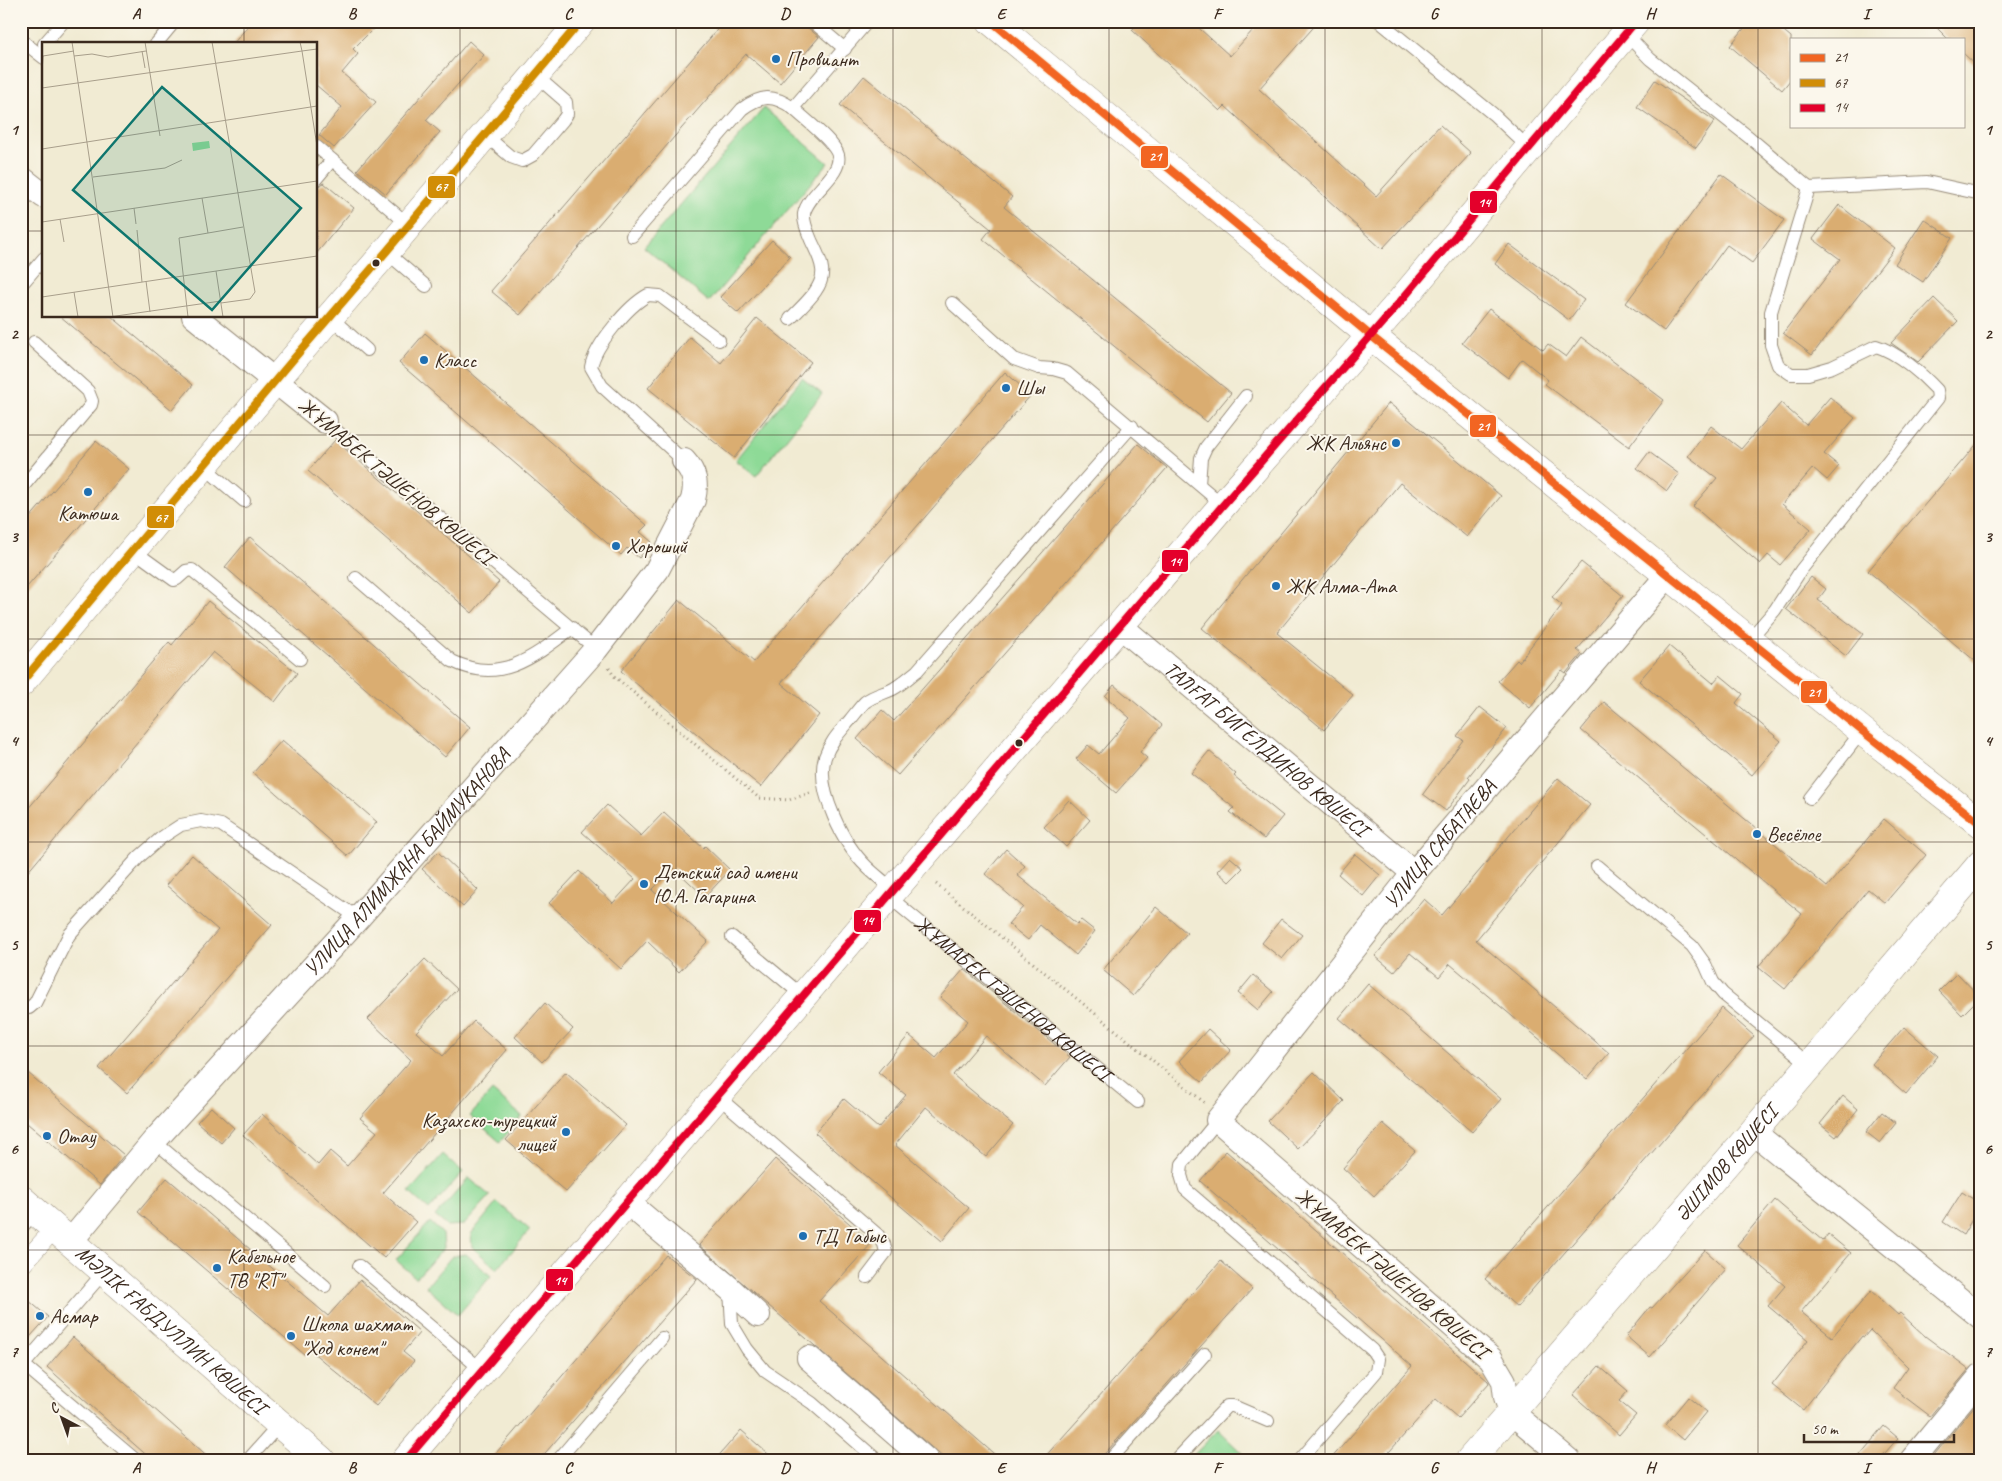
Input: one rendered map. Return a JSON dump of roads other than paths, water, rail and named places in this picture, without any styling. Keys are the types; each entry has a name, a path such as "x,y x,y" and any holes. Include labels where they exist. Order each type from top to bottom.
{"street":[{"path":"22,681 581,21"},
{"path":"991,21 1370,335 1862,731 1981,824"},
{"path":"406,1460 1223,504 1351,359 1631,28"},
{"path":"21,178 42,194"},
{"name":"ЖҰМАБЕК ТӘШЕНОВ КӨШЕСІ","path":"196,318 325,421"},
{"name":"УЛИЦА АЛИМЖАНА БАЙМУКАНОВА","path":"21,1266 41,1222 154,1141 358,918 596,649 657,570 693,500 696,488 695,478 691,468 684,461"},
{"name":"УЛИЦА САБАТАЕВА","path":"1220,1118 1414,873 1669,574"},
{"name":"ТАЛҒАТ БИГЕЛДИНОВ КӨШЕСІ","path":"1120,626 1414,873"},
{"name":"ӘШІМОВ КӨШЕСІ","path":"1470,1460 1981,864"},
{"name":"ЖҰМАБЕК ТӘШЕНОВ КӨШЕСІ","path":"1220,1118 1490,1358 1504,1381 1506,1398 1511,1412"},
{"path":"1753,1132 1981,1317"},
{"path":"627,1202 730,1288 758,1315"},
{"name":"МӘЛІК ҒАБДУЛЛИН КӨШЕСІ","path":"41,1222 104,1272 321,1460"},
{"path":"809,1358 926,1460"},
{"path":"1912,1460 1981,1376"},
{"path":"1511,1412 1568,1460"}],"lane":[{"path":"48,42 64,21"},
{"path":"158,42 175,21"},
{"path":"812,21 845,49"},
{"path":"793,108 868,21"},
{"path":"1379,21 1493,114 1530,149"},
{"path":"1631,28 1650,59 1750,138 1809,188 1927,182 1981,194"},
{"path":"21,40 42,50"},
{"path":"485,135 511,157 522,161 533,155 563,120 567,114 566,102 535,75"},
{"path":"632,236 742,109 756,100 771,97 780,100 793,108 834,149 838,156 835,170 812,199 804,214 804,222 822,269 822,277 813,293 790,319"},
{"path":"318,149 409,225"},
{"path":"318,177 332,160"},
{"path":"1749,640 1775,610 1802,570 1938,398 1937,390 1924,377 1888,350 1876,346 1832,367 1808,374 1791,374 1778,365 1771,345 1771,312 1809,188"},
{"path":"386,252 426,286"},
{"path":"21,285 42,260"},
{"path":"684,461 602,386 591,367 593,357 597,348 631,308 648,295 660,296 719,340"},
{"path":"952,303 1014,359 1039,368 1067,373 1223,504"},
{"path":"330,317 367,350"},
{"path":"21,489 91,405 92,401 88,391 34,342"},
{"path":"1199,484 1201,458 1206,447 1246,396"},
{"name":"ЖҰМАБЕК ТӘШЕНОВ КӨШЕСІ","path":"325,421 596,649"},
{"name":"ЖҰМАБЕК ТӘШЕНОВ КӨШЕСІ","path":"1132,426 917,671 892,689 878,694 865,702 833,740 825,759 824,771 825,789 831,810 852,850 866,867 891,893 1138,1102"},
{"path":"203,466 244,501"},
{"path":"134,551 174,580 178,579 186,571 192,570 300,659"},
{"path":"356,578 452,661 466,668 482,671 510,667 537,654 572,628"},
{"path":"1810,798 1862,731"},
{"path":"21,1008 30,1008 35,1003 69,935 139,857 172,830 192,822 201,821 221,825 358,918"},
{"path":"1596,866 1692,946 1705,964 1713,982 1723,994 1810,1065"},
{"path":"732,937 803,996"},
{"path":"718,1096 878,1235 884,1244 886,1252 867,1277"},
{"path":"1220,1118 1182,1164 1180,1175 1185,1189 1372,1350 1378,1359 1376,1372 1300,1460"},
{"path":"154,1141 325,1286"},
{"path":"359,1266 483,1371"},
{"path":"104,1272 23,1366 136,1460"},
{"path":"730,1288 732,1324 747,1349 766,1371 812,1403 877,1460"},
{"path":"558,1460 662,1338"},
{"path":"1110,1460 1205,1354"},
{"path":"1176,1460 1221,1410 1227,1406 1233,1406 1268,1421"},
{"path":"248,1460 280,1424"}],"place":[{"name":"Провиант","path":"776,59"},
{"name":"Класс","path":"424,360"},
{"name":"Шы","path":"1006,388"},
{"name":"ЖК Альянс","path":"1396,443"},
{"name":"Катюша","path":"88,492"},
{"name":"Хороший","path":"616,546"},
{"name":"ЖК Алма-Ата","path":"1276,586"},
{"name":"Весёлое","path":"1757,834"},
{"name":"Детский сад имени Ю.А. Гагарина","path":"644,884"},
{"name":"Казахско-турецкий лицей","path":"566,1132"},
{"name":"Отау","path":"47,1136"},
{"name":"ТД Табыс","path":"803,1236"},
{"name":"Кабельное ТВ \"RT\"","path":"217,1268"},
{"name":"Асмар","path":"40,1316"},
{"name":"Школа шахмат \"Ход конем\"","path":"291,1336"}]}
